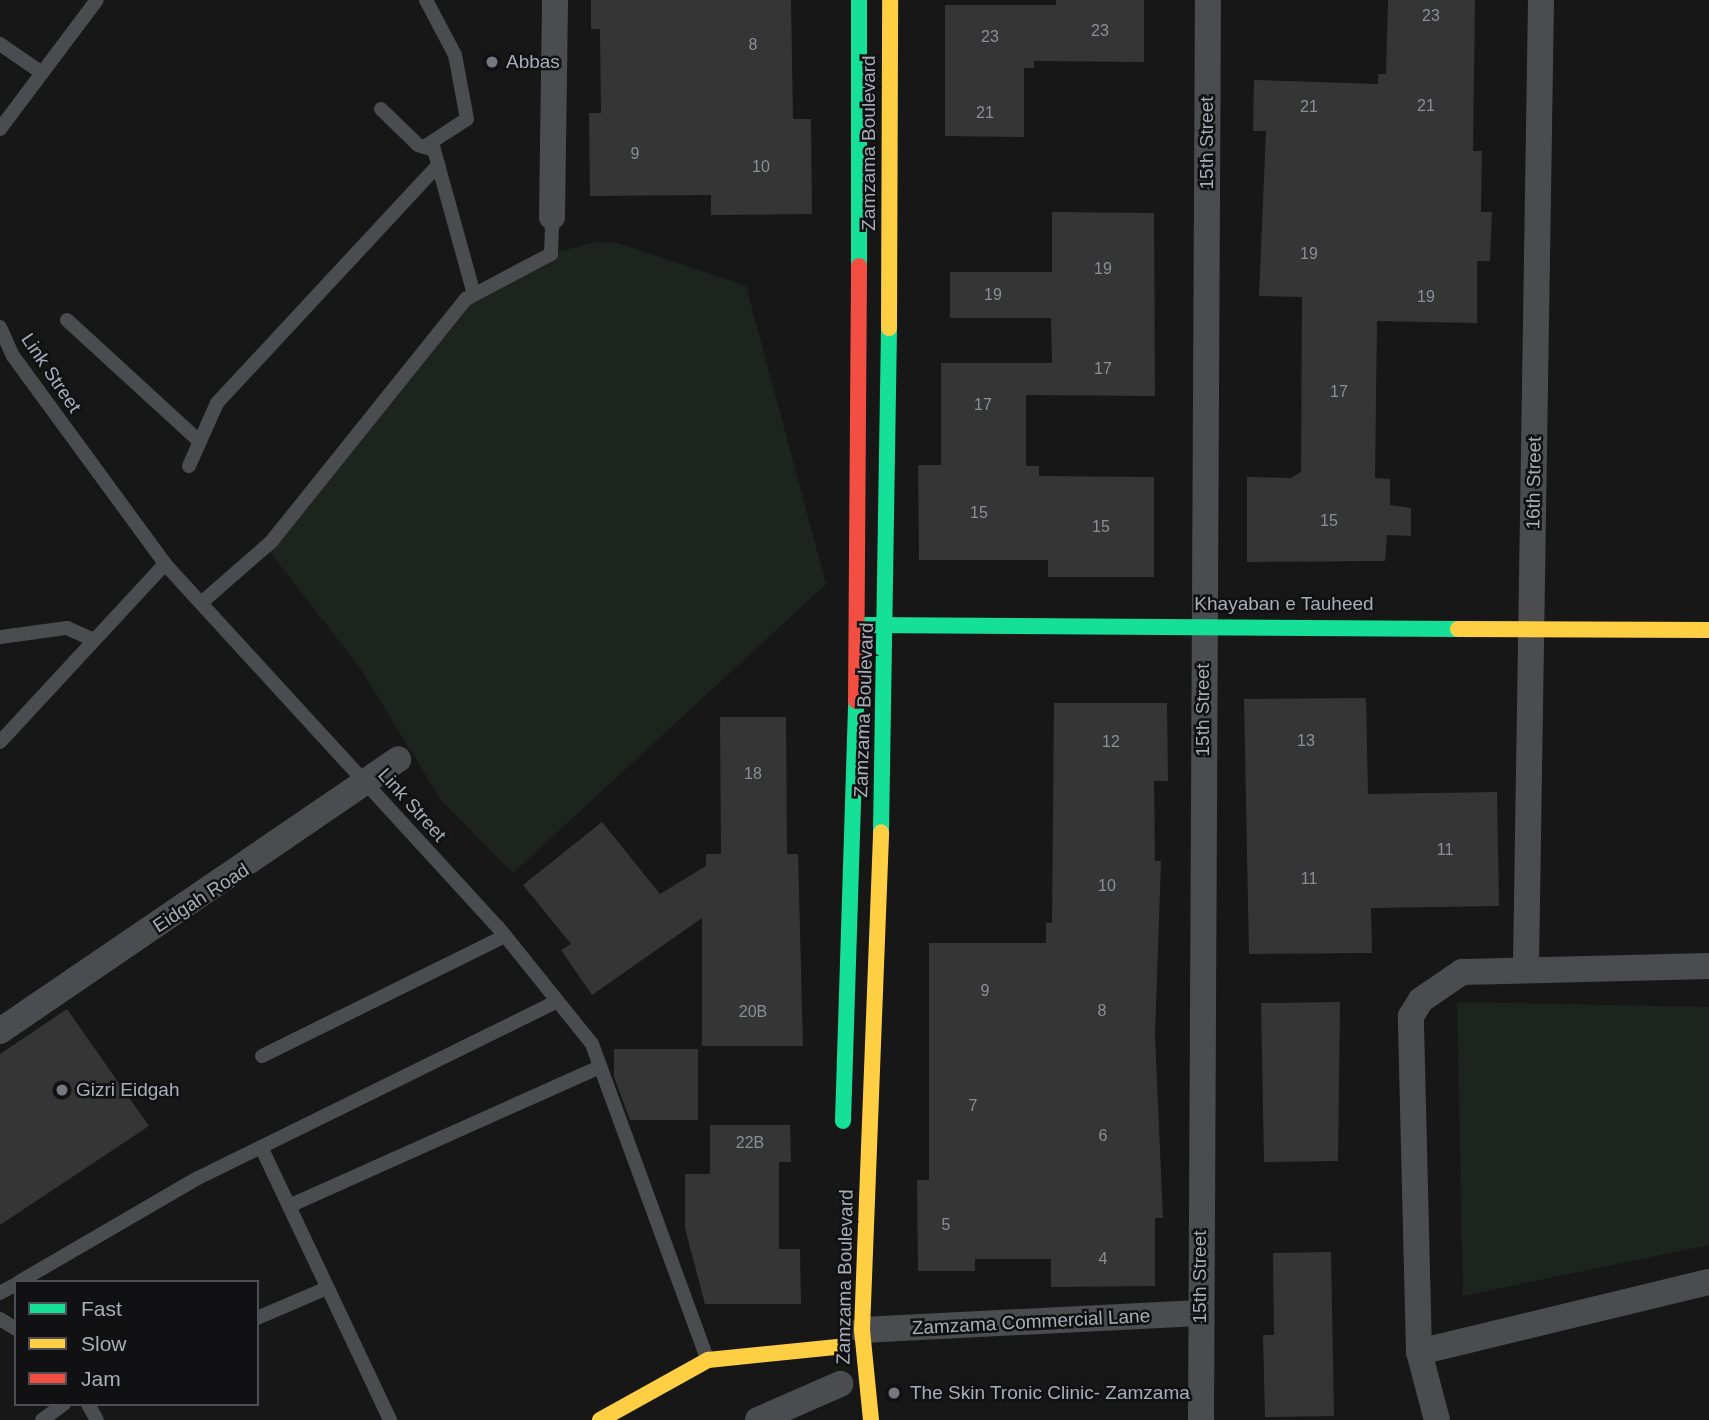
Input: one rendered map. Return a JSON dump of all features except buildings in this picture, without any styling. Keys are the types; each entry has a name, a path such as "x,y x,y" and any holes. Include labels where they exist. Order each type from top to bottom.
{"main road":[{"name":"Zamzama Boulevard","path":"843,1139 858,626 859,0"},
{"name":"Zamzama Boulevard","path":"842,1396 889,625 890,0"},
{"name":"Khayaban e Tauheed","path":"858,626 1204,624 1709,631"},
{"name":"Zamzama Boulevard","path":"845,1337 871,1420"},
{"path":"600,1420 708,1360 845,1337"}],"street":[{"path":"552,216 555,0"},
{"name":"15th Street","path":"1201,1420 1208,0"},
{"name":"16th Street","path":"1525,965 1541,0"},
{"name":"Eidgah Road","path":"0,1031 398,761"},
{"path":"1437,1420 1419,1352 1411,1016 1422,1000 1462,972 1525,965 1709,965"},
{"path":"1419,1352 1709,1282"},
{"name":"Zamzama Commercial Lane","path":"845,1337 1200,1313"},
{"path":"758,1420 842,1396"}],"lane":[{"path":"0,130 97,0"},
{"path":"424,147 467,119 455,55 426,0"},
{"path":"0,44 42,73"},
{"path":"381,109 424,147 434,150 474,294"},
{"path":"189,466 217,403 438,165"},
{"path":"201,603 271,542 474,294 551,254 552,216"},
{"path":"67,320 200,442"},
{"name":"Link Street","path":"0,327 13,356 165,564 505,936 592,1044 708,1360"},
{"path":"0,742 92,639 165,564"},
{"path":"0,637 67,628 92,639"},
{"path":"262,1056 505,936"},
{"path":"23,1280 262,1149 557,1001"},
{"path":"289,1206 600,1067"},
{"path":"262,1149 390,1420"},
{"path":"259,1317 327,1288"},
{"path":"43,1420 61,1406"}],"shaded area":[{"path":"595,242 617,243 746,286 826,584 513,873 441,800 360,668 266,547 466,299 536,258"},
{"path":"1457,1002 1709,1007 1709,1245 1463,1296"}],"traffic: fast":[{"path":"859,0 859,266"},
{"path":"881,832 889,328"},
{"path":"864,625 1458,629"},
{"path":"843,1121 856,701"}],"traffic: slow":[{"path":"889,328 890,0"},
{"path":"1458,629 1709,630"},
{"path":"871,1420 862,1330 881,832"},
{"path":"600,1420 708,1360 837,1347"}],"traffic: jam":[{"path":"856,701 859,266"}],"place":[{"name":"Abbas","path":"492,62"},
{"name":"Gizri Eidgah","path":"62,1090"},
{"name":"The Skin Tronic Clinic- Zamzama","path":"894,1393"}]}
